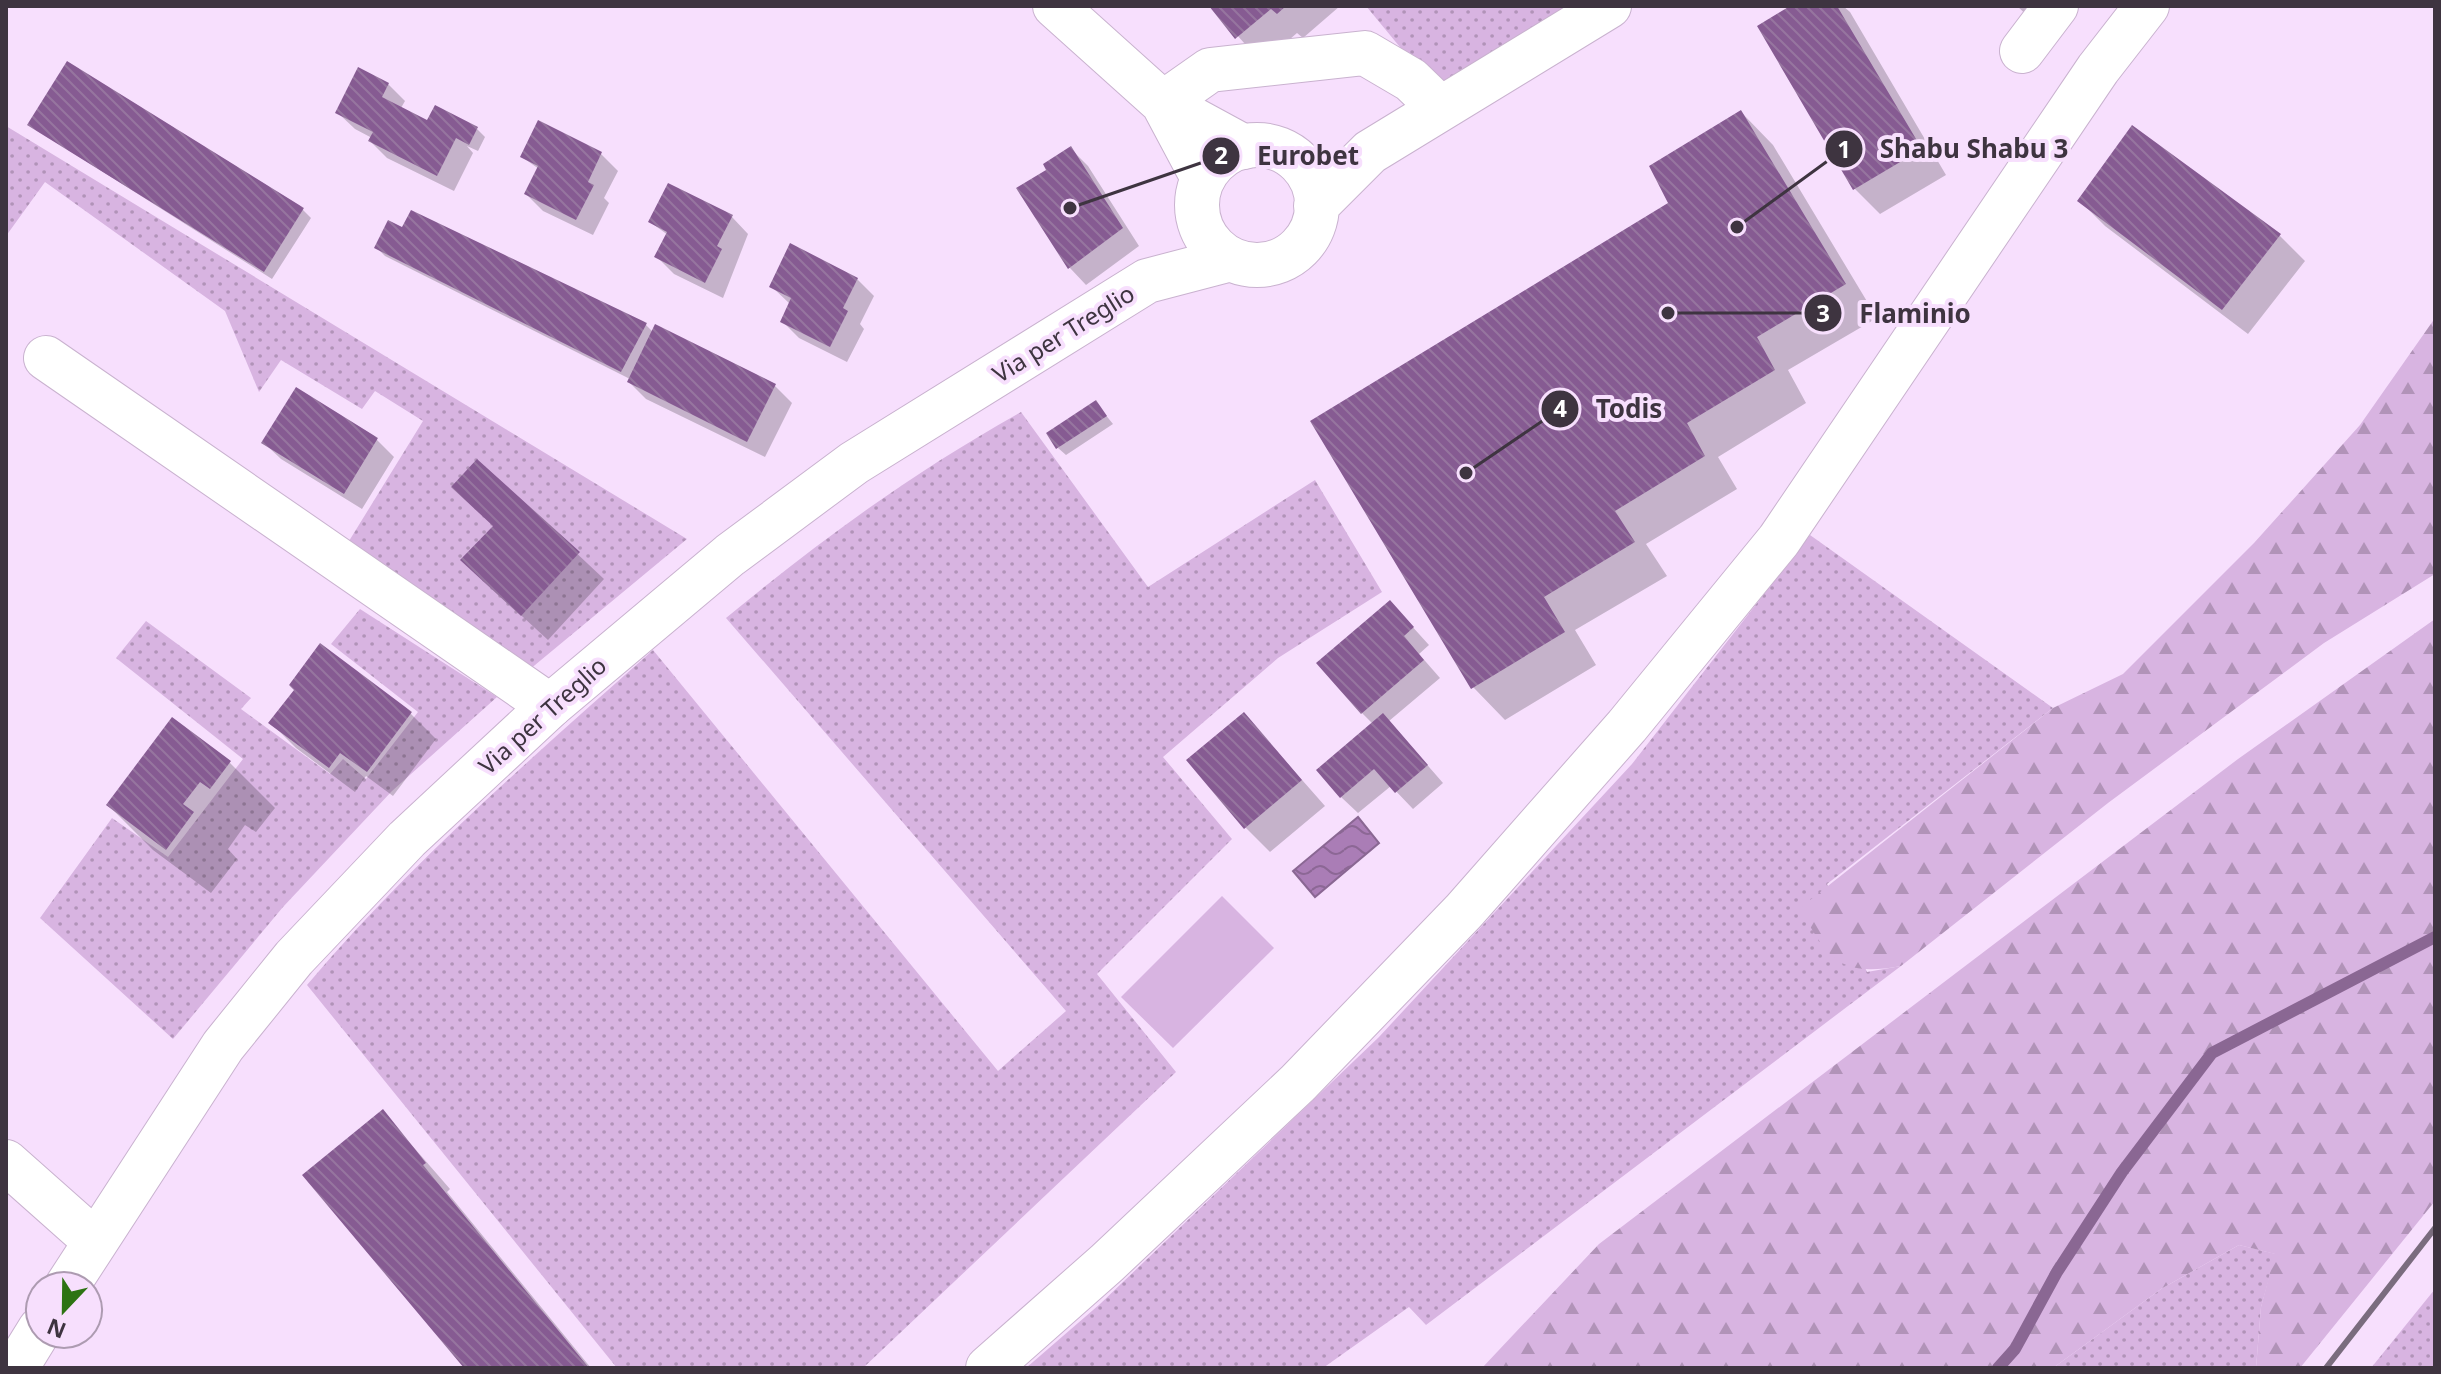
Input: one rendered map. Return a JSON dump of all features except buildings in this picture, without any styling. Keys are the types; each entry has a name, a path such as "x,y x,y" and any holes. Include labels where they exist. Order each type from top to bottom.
{"main road":[{"path":"1055,6 1163,103 1244,147"},
{"path":"1316,206 1370,152 1609,6"},
{"path":"2022,51 2056,6"},
{"path":"988,1368 1107,1263 1298,1083 1464,911 1627,726 1779,540 2098,69 2147,6"},
{"path":"1163,103 1210,70 1365,53 1411,80 1440,108"},
{"path":"1163,103 1200,197 1211,245 1231,259 1256,265 1289,256 1307,239 1316,206 1308,174 1290,155"},
{"path":"1200,197 1220,158 1244,147 1264,146 1290,155 1370,152"},
{"name":"Via per Treglio","path":"1147,281 1200,197"},
{"name":"Via per Treglio","path":"77,1270 223,1046 294,958 407,839 550,706 730,555 854,463 1147,281 1231,259"},
{"path":"46,358 550,706"},
{"path":"6,1162 95,1241"},
{"path":"16,1368 27,1350"}],"green space":[{"path":"1366,6 1567,6 1443,83 1409,58"},
{"path":"6,126 687,539 529,670 349,541 423,421 375,391 362,409 281,360 259,392 225,311 45,182 6,236"},
{"path":"2435,318 2435,574 2324,643 2108,803 1901,966 1863,969 1838,961 1828,952 1800,908 2053,708 2123,674 2254,543 2360,425"},
{"path":"1021,412 1148,587 1315,480 1382,592 1278,658 1163,757 1232,839 1097,974 1176,1072 863,1368 617,1368 307,985 431,853 653,650 998,1071 1066,1011 726,618 869,508 942,459"},
{"path":"1810,535 2053,708 1827,884 1867,972 1901,966 1426,1325 1409,1307 1323,1368 1026,1368 1100,1304 1379,1037 1632,764"},
{"path":"360,609 497,697 392,791 283,907 173,1039 40,918 112,818 168,857 243,759 116,658 146,621 251,698 241,709 330,774 343,759 366,779 418,712 331,644"},
{"path":"2435,619 2435,1201 2300,1368 2256,1368 2261,1307 2275,1254 2239,1245 2161,1289 2053,1368 1482,1368 1599,1244 2238,759"},
{"path":"1222,896 1274,948 1173,1048 1121,997"},
{"path":"2239,1245 2276,1254 2261,1307 2256,1368 2053,1368 2161,1289"},
{"path":"2435,1289 2435,1368 2371,1368"}],"water":[{"path":"1358,817 1379,843 1315,897 1293,871"}],"waterway":[{"path":"1998,1368 2015,1349 2057,1272 2122,1172 2212,1053 2435,937"}],"railway":[{"path":"2326,1368 2435,1228"}],"place":[{"name":"Eurobet","path":"1070,208"},
{"name":"Shabu Shabu 3","path":"1737,227"},
{"name":"Flaminio","path":"1668,313"},
{"name":"Todis","path":"1466,473"}]}
